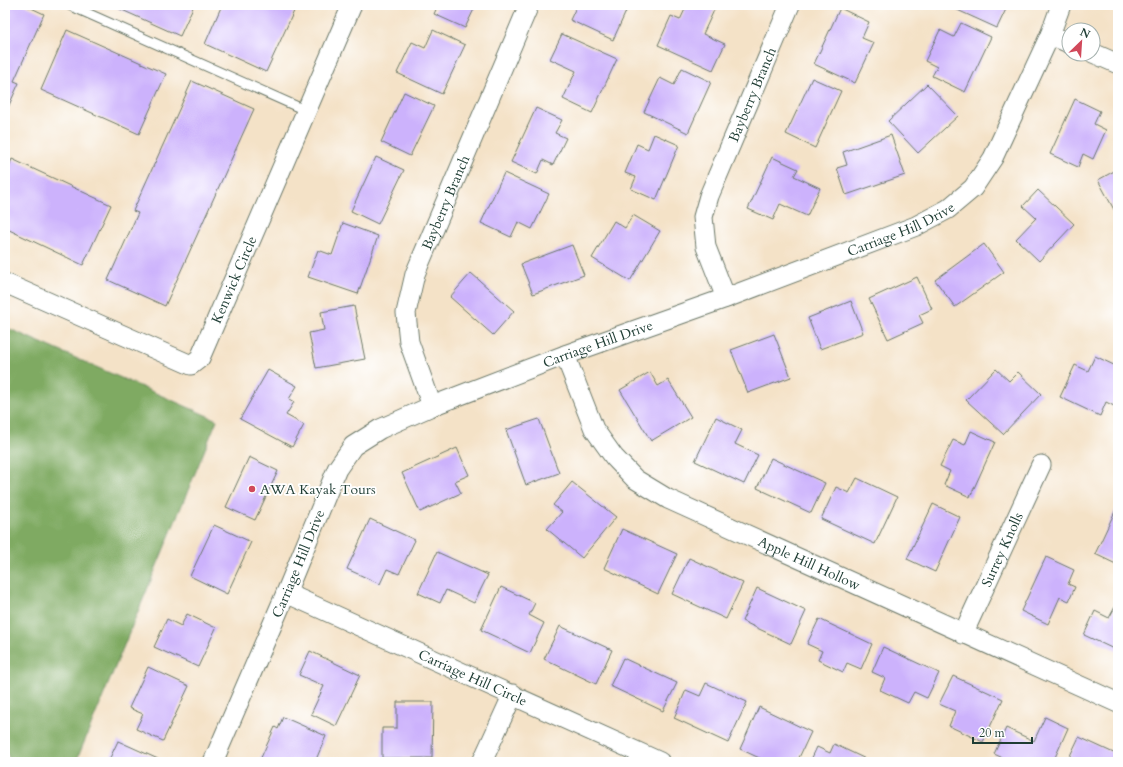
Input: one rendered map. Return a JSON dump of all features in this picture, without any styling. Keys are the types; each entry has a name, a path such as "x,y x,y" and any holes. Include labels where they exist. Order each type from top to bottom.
{"street":[{"name":"Kenwick Circle","path":"5,283 190,365 200,358 352,5"},
{"name":"Bayberry Branch","path":"432,406 409,342 406,313 413,280 528,5"},
{"name":"Bayberry Branch","path":"726,298 706,247 703,217 709,196 790,5"},
{"name":"Carriage Hill Drive","path":"213,762 286,593 337,469 353,446 380,429 432,406 565,355 726,298 916,226 948,210 973,188 993,158 1050,35 1061,5"},
{"path":"1050,35 1061,40"},
{"path":"1101,57 1118,64"},
{"name":"Apple Hill Hollow","path":"565,355 594,429 614,457 635,478 668,499 1118,703"},
{"name":"Surrey Knolls","path":"963,634 1041,465"},
{"name":"Carriage Hill Circle","path":"286,593 513,694 660,762"},
{"path":"482,762 513,694"}],"lane":[{"path":"69,5 307,111"}],"green space":[{"path":"5,327 217,420 76,762 11,762 5,750"}],"building":[{"path":"5,5 25,5 44,14 14,81 19,83 5,114"},
{"path":"111,5 194,5 180,36"},
{"path":"222,5 288,5 295,9 266,72 205,44"},
{"path":"438,5 476,5 465,28 434,14"},
{"path":"577,5 629,5 613,40 570,20"},
{"path":"687,5 716,6 703,34 725,44 713,70 658,45 671,16 680,20"},
{"path":"954,5 1008,5 997,28 953,8"},
{"path":"840,8 869,22 862,38 874,43 855,83 814,64"},
{"path":"961,23 991,37 965,92 932,76 937,67 925,61 940,30 954,37"},
{"path":"67,30 166,74 139,134 41,90"},
{"path":"433,30 465,45 442,94 397,73 412,42 425,48"},
{"path":"562,34 617,59 592,113 563,99 576,71 550,59"},
{"path":"682,68 711,82 688,133 644,112 660,78 674,85"},
{"path":"812,78 841,91 815,148 786,134"},
{"path":"192,81 254,109 165,306 108,280 138,213 133,211"},
{"path":"927,84 958,116 918,153 888,121"},
{"path":"404,92 434,106 410,156 381,142"},
{"path":"1075,99 1100,111 1094,124 1106,130 1093,159 1083,154 1078,167 1050,154"},
{"path":"536,108 562,120 555,133 566,138 553,165 543,160 537,174 511,162"},
{"path":"654,134 679,145 656,200 631,189 636,177 625,173 637,144 648,149"},
{"path":"891,135 905,175 846,195 837,168 847,165 843,152"},
{"path":"376,157 404,170 378,224 351,211"},
{"path":"772,157 798,169 794,176 820,188 807,216 780,204 773,220 748,209"},
{"path":"12,159 111,205 83,265 5,228 5,176"},
{"path":"1118,169 1118,217 1098,180"},
{"path":"504,173 549,194 532,229 518,222 511,237 481,223"},
{"path":"1038,190 1074,224 1039,261 1016,239 1036,218 1023,206"},
{"path":"633,215 660,231 630,281 592,258 614,221 625,228"},
{"path":"343,223 378,236 358,294 308,277 318,250 332,255"},
{"path":"984,244 1004,272 955,307 935,280"},
{"path":"572,245 584,275 533,294 521,264"},
{"path":"471,273 514,311 493,335 450,297"},
{"path":"917,277 932,309 919,315 923,323 888,339 869,299"},
{"path":"851,301 863,333 820,349 808,318"},
{"path":"354,306 365,359 316,368 309,333 324,330 321,312"},
{"path":"774,334 791,377 748,393 731,350"},
{"path":"1095,356 1118,367 1118,408 1106,402 1100,416 1060,397 1075,365 1088,371"},
{"path":"996,369 1009,381 1018,372 1041,394 1003,434 966,400"},
{"path":"268,370 297,386 289,399 294,402 286,415 304,425 292,447 240,419"},
{"path":"650,372 658,386 668,380 691,417 651,441 620,390"},
{"path":"716,417 742,430 735,444 758,455 744,484 695,461"},
{"path":"539,419 559,473 526,485 506,430"},
{"path":"971,431 995,442 970,497 944,485 950,471 940,466 953,440 965,445"},
{"path":"457,448 469,475 455,481 461,493 420,512 402,473"},
{"name":"AWA Kayak Tours","path":"249,457 278,471 255,520 226,507"},
{"path":"771,458 825,483 811,513 757,488"},
{"path":"857,478 897,497 875,544 821,519 836,487 849,493"},
{"path":"572,482 616,517 582,558 547,529 562,512 553,505"},
{"path":"933,504 960,517 935,572 907,559"},
{"path":"1118,505 1118,565 1095,554"},
{"path":"370,519 415,540 399,574 387,569 380,584 347,569"},
{"path":"214,525 251,542 227,594 190,576"},
{"path":"622,529 677,554 658,594 604,568"},
{"path":"437,552 488,575 474,603 446,590 440,603 418,593"},
{"path":"1046,557 1074,570 1068,584 1075,587 1069,601 1060,597 1048,624 1021,611"},
{"path":"689,558 743,583 726,619 672,594"},
{"path":"501,587 535,603 529,615 544,623 530,653 481,630"},
{"path":"757,588 806,611 791,644 742,621"},
{"path":"1115,607 1118,608 1118,651 1084,635 1095,611 1109,618"},
{"path":"187,614 216,628 198,667 154,647 167,619 181,626"},
{"path":"819,619 872,644 861,669 847,663 843,672 818,660 822,651 807,644"},
{"path":"560,626 612,650 596,684 544,659"},
{"path":"883,647 939,673 927,698 914,692 908,703 880,690 885,678 872,672"},
{"path":"310,651 360,675 336,726 311,714 324,686 299,675"},
{"path":"623,658 677,683 663,711 610,686"},
{"path":"148,667 189,686 163,741 136,729 143,714 129,708"},
{"path":"953,676 1003,699 983,742 949,726 955,711 939,704"},
{"path":"706,683 747,702 728,743 674,718 686,690 700,696"},
{"path":"397,702 433,702 432,758 382,758 382,728 397,728"},
{"path":"759,707 811,732 797,762 768,762 740,749"},
{"path":"283,717 326,736 315,762 259,762 275,727 278,729"},
{"path":"1045,717 1068,728 1053,762 1012,762 994,754 1006,728 1034,741"},
{"path":"1079,737 1118,755 1118,762 1067,762"},
{"path":"118,741 158,759 157,762 108,762"},
{"path":"834,744 872,762 810,762 817,747 830,753"}],"place":[{"name":"AWA Kayak Tours","path":"252,489"}]}
